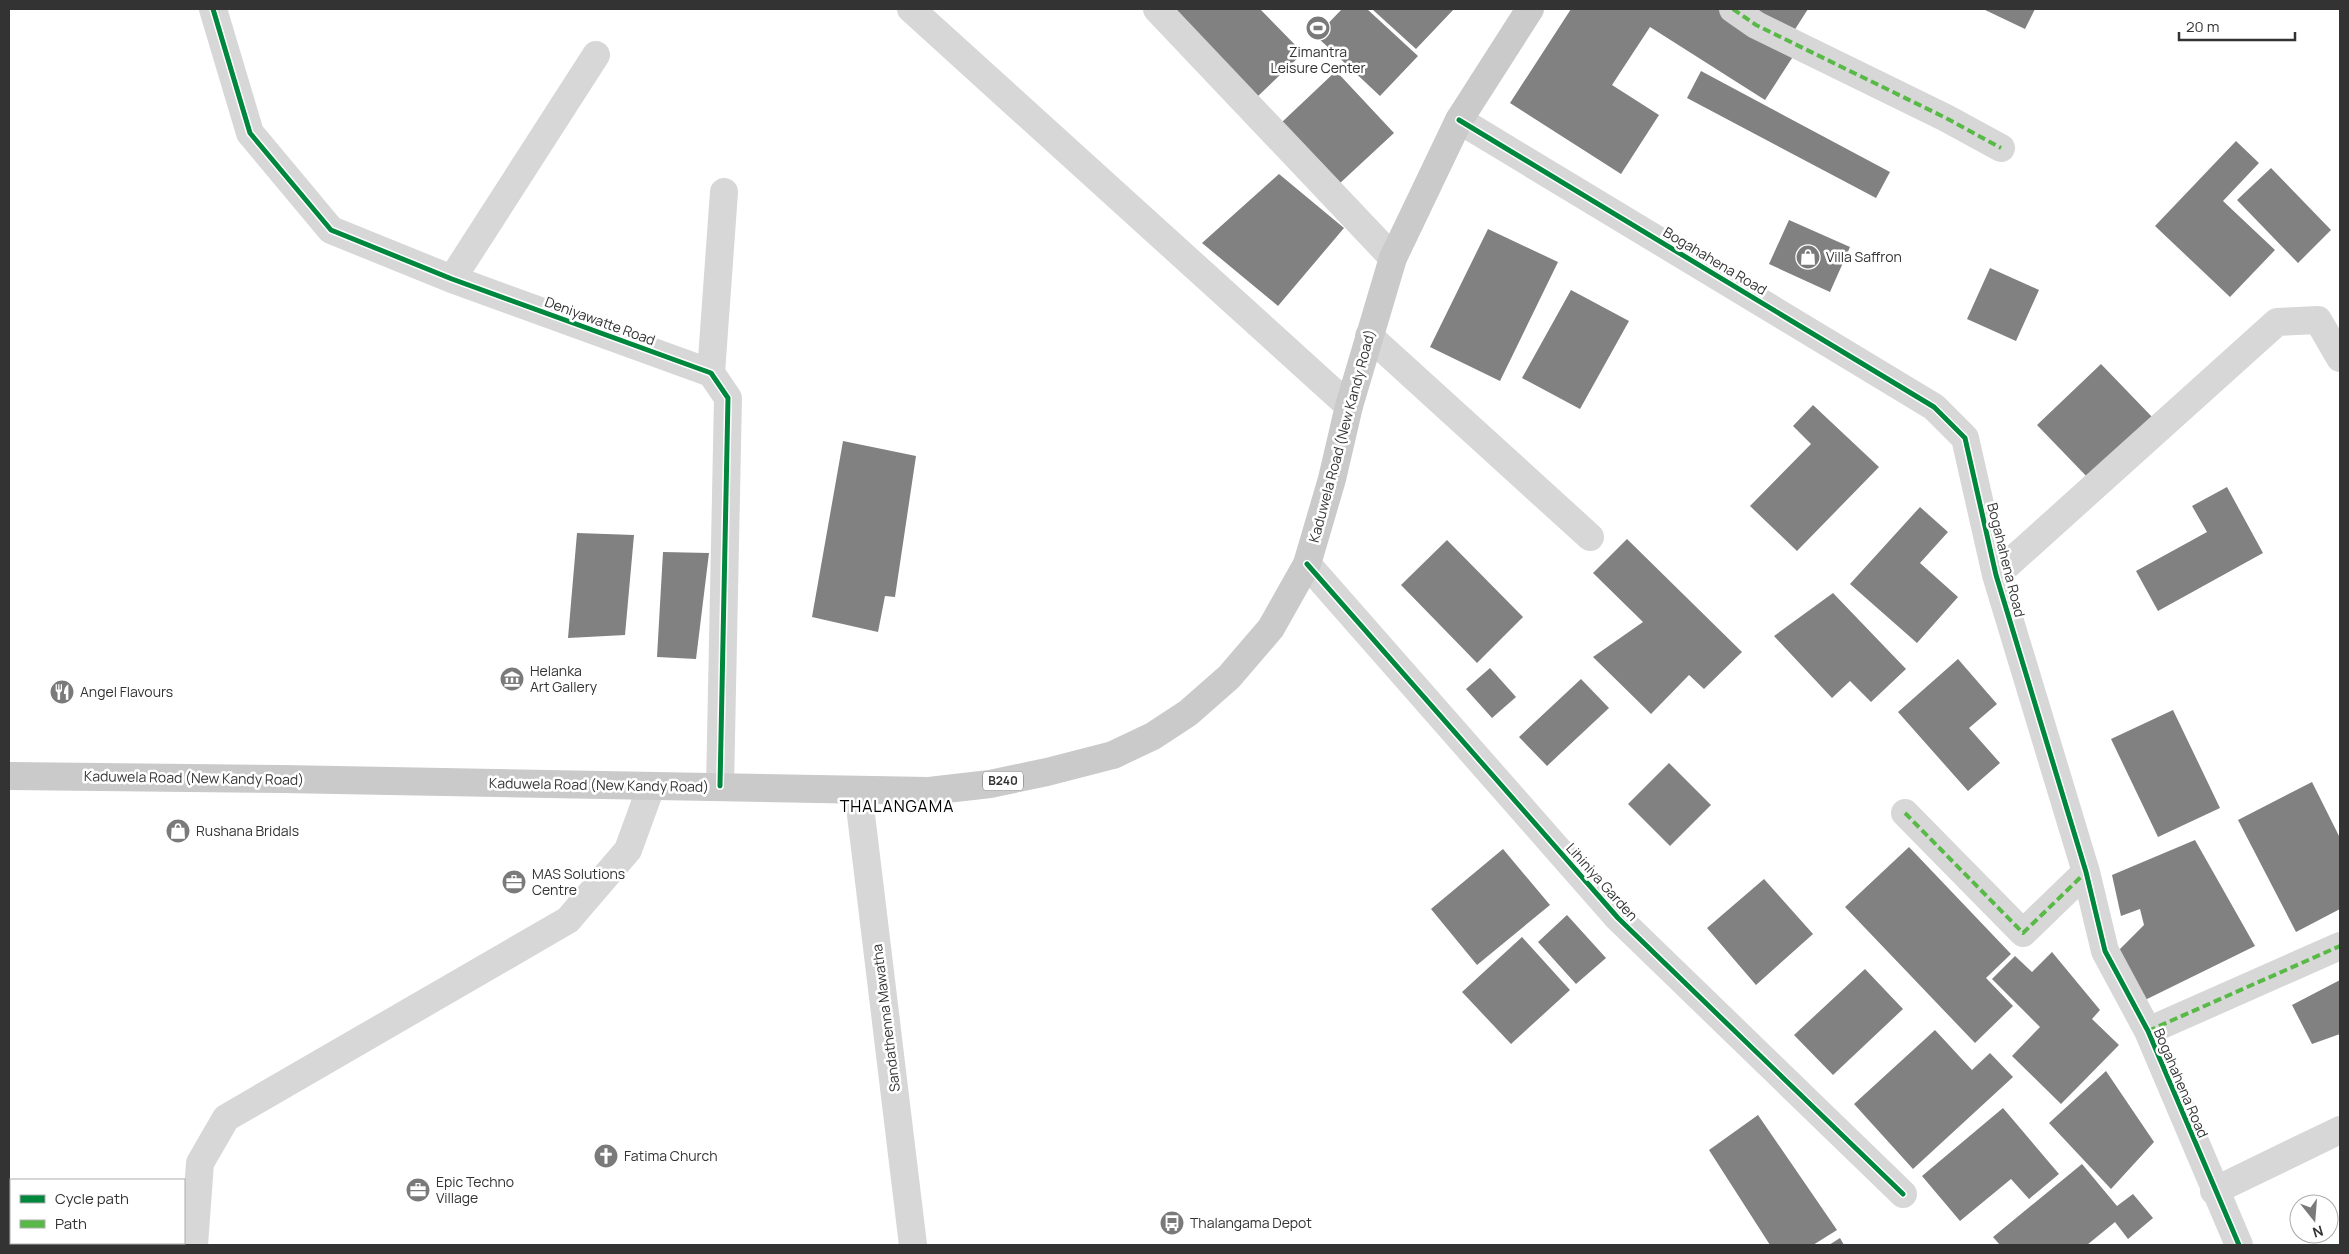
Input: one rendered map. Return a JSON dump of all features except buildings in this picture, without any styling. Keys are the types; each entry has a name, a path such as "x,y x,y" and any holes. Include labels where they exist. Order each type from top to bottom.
{"main road":[{"name":"Kaduwela Road (New Kandy Road)","path":"9,776 284,779 651,787 720,786 929,791 990,784 1047,772 1113,755 1154,736 1188,713 1229,677 1271,628 1307,564 1332,479 1348,406 1393,258 1460,120 1530,9"}],"street":[{"name":"Deniyawatte Road","path":"213,9 250,133 331,230 452,279 711,373"},
{"path":"911,9 1348,406"},
{"path":"1157,9 1393,258"},
{"path":"1733,9 1756,25 1946,118 2000,148"},
{"path":"452,279 596,55"},
{"name":"Bogahahena Road","path":"1460,120 1934,408 1965,438 1996,575 2086,872 2105,950 2148,1031 2214,1191 2239,1245"},
{"path":"720,786 728,398 711,373 724,192"},
{"path":"1996,575 2277,322 2318,320 2340,358"},
{"path":"1369,336 1590,537"},
{"name":"Lihiniya Garden","path":"1307,564 1618,918 1903,1194"},
{"path":"194,1245 200,1163 226,1118 568,920 628,850 651,787"},
{"name":"Sandathenna Mawatha","path":"858,790 913,1245"},
{"path":"1905,813 2023,933 2086,872"},
{"path":"2148,1031 2340,946"},
{"path":"2214,1191 2340,1130"}],"marked path":[{"path":"1733,9 1756,25 1946,118 2001,148"},
{"path":"1905,813 2023,933 2086,872"},
{"path":"2148,1031 2340,946"}],"cycle path":[{"path":"213,9 250,133 331,230 452,279 711,373 728,398 720,786"},
{"path":"1459,120 1934,407 1965,438 1996,575 2086,872 2105,951 2148,1031 2239,1245"},
{"path":"1307,564 1618,918 1903,1194"}],"place":[{"name":"Zimantra Leisure Center","path":"1318,28"},
{"name":"Villa Saffron","path":"1808,257"},
{"name":"Helanka Art Gallery","path":"512,679"},
{"name":"Angel Flavours","path":"62,692"},
{"name":"Rushana Bridals","path":"178,831"},
{"name":"MAS Solutions Centre","path":"514,882"},
{"name":"Fatima Church","path":"606,1156"},
{"name":"Epic Techno Village","path":"418,1190"},
{"name":"Thalangama Depot","path":"1172,1223"}],"district":[{"name":"THALANGAMA","path":"897,806"}]}
